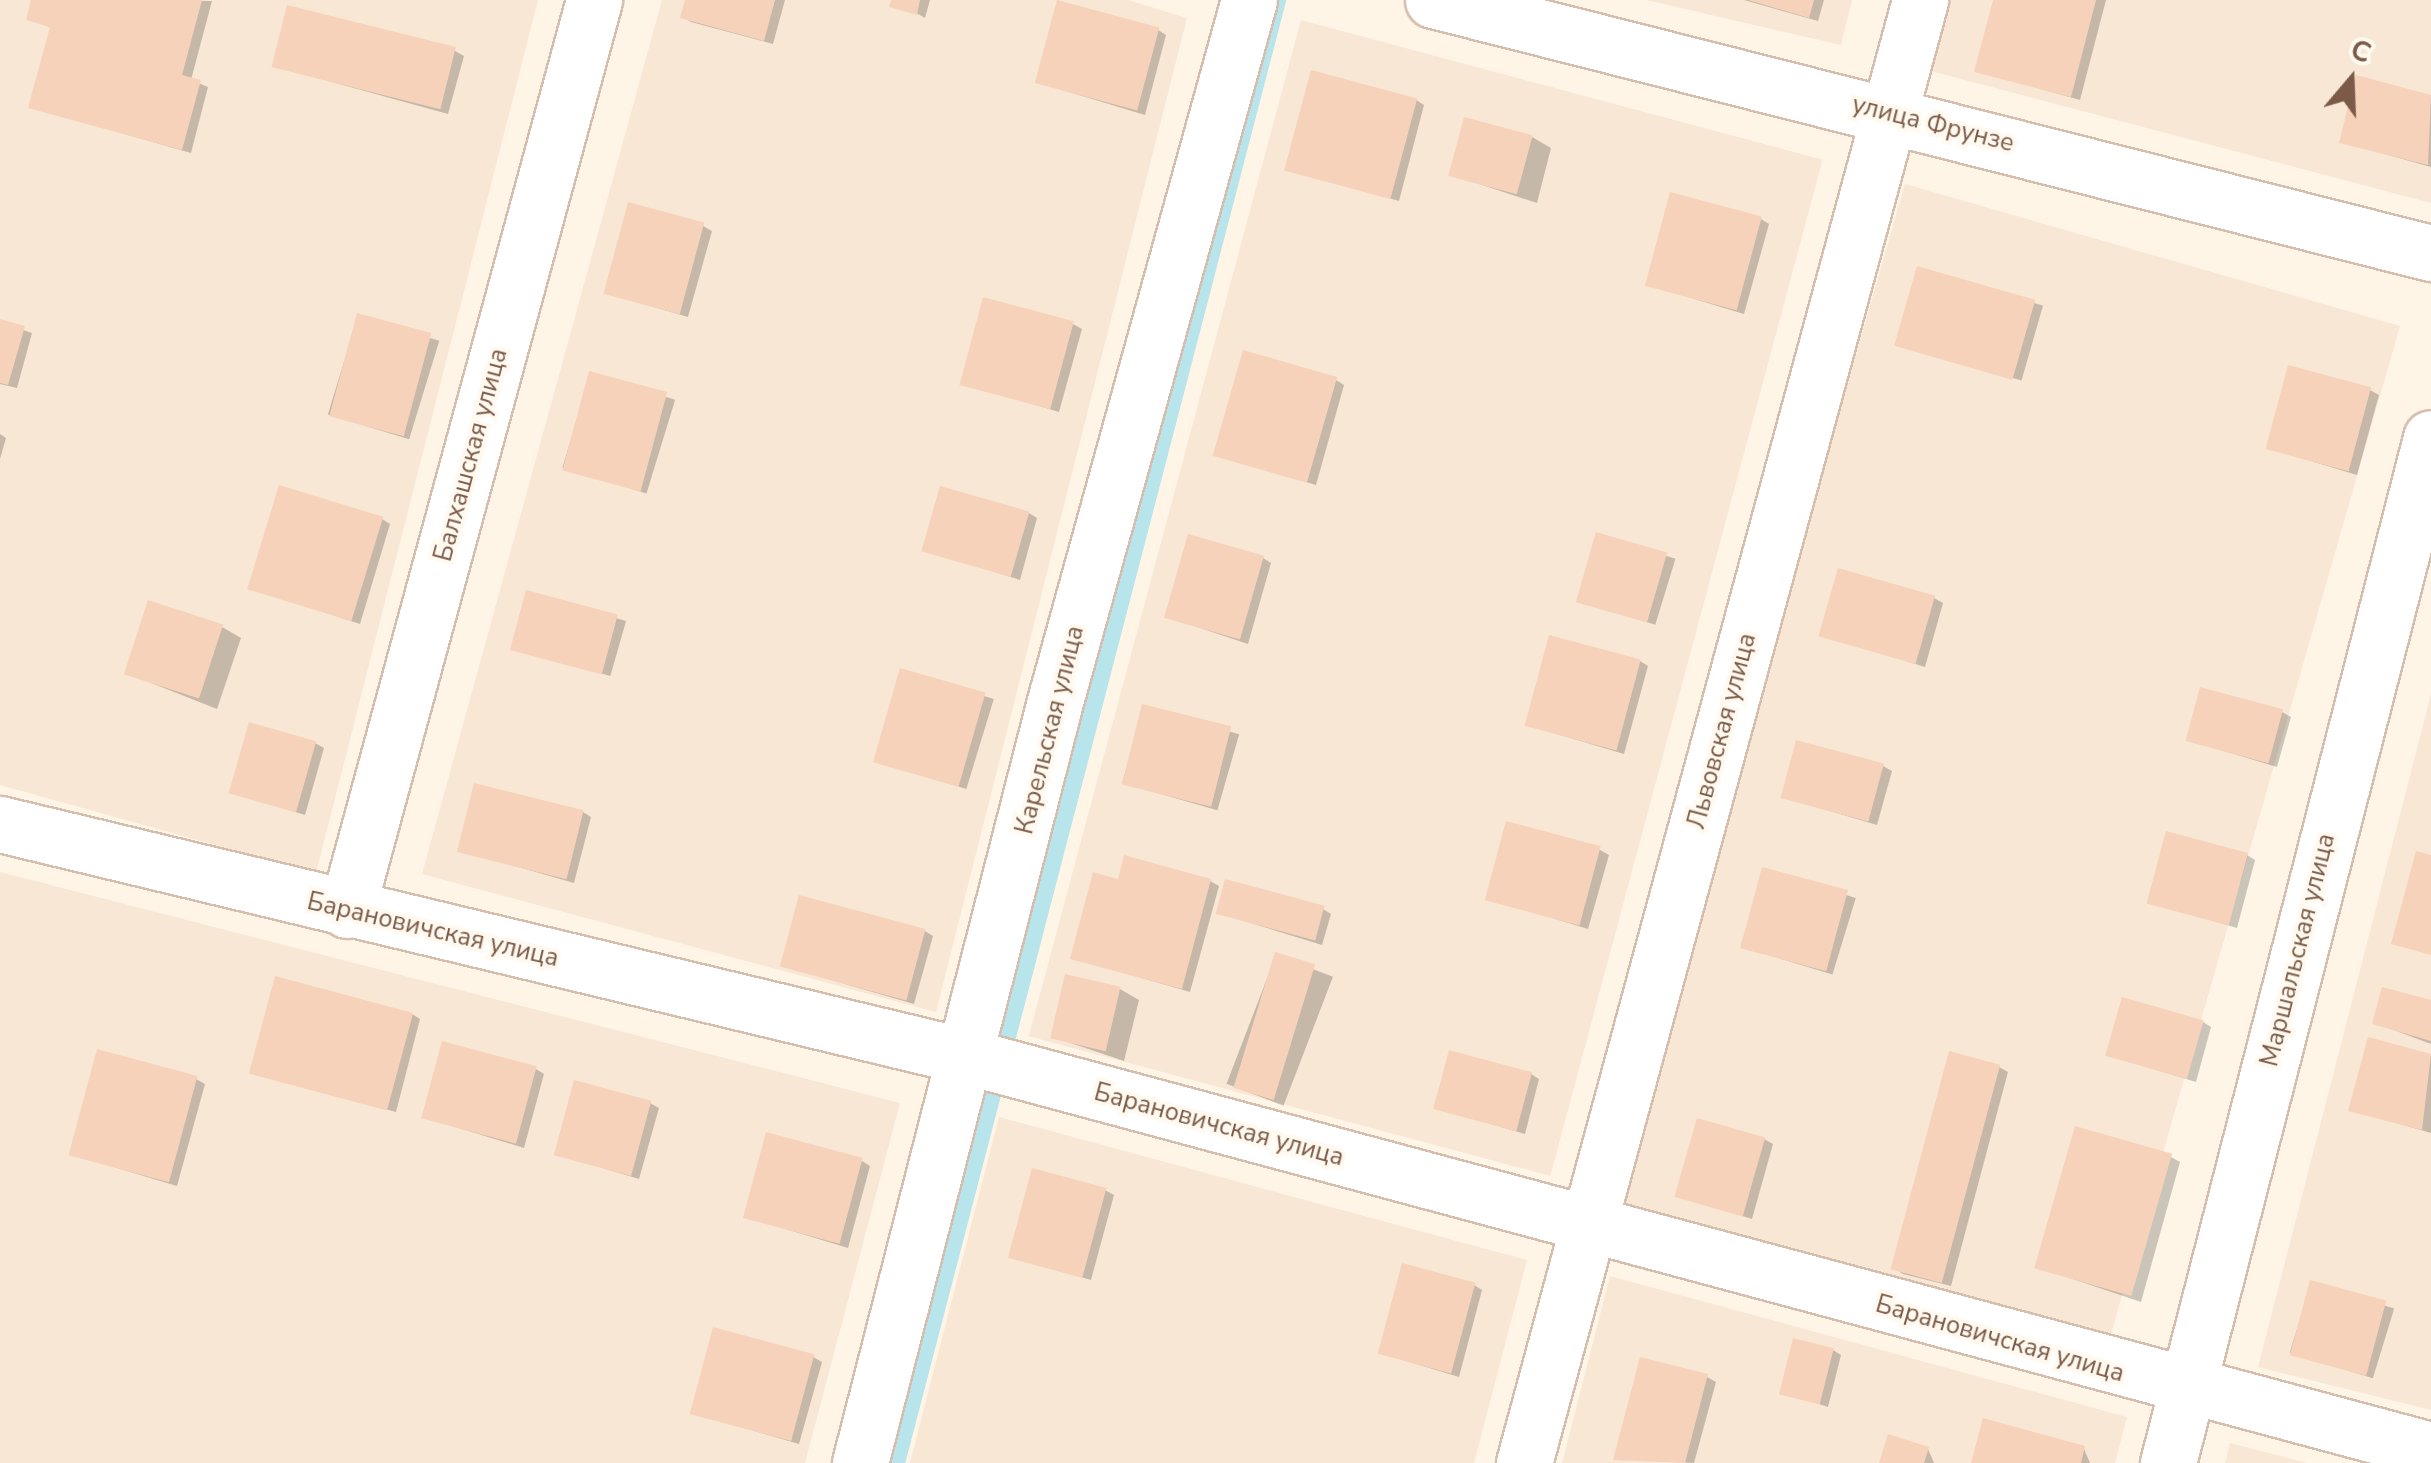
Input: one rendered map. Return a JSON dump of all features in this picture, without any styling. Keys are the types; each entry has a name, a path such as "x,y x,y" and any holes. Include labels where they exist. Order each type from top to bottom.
{"street":[{"name":"Балхашская улица","path":"348,910 594,0"},
{"name":"Карельская улица","path":"860,1463 969,1057 1054,705 1249,0"},
{"name":"улица Фрунзе","path":"1433,0 2431,253"},
{"name":"Львовская улица","path":"1524,1463 1920,0"},
{"name":"Маршальская улица","path":"2168,1463 2431,438"},
{"name":"Барановичская улица","path":"0,824 969,1057 2188,1391 2431,1450"}],"shaded area":[{"path":"0,0 538,0 316,873 0,785"},
{"path":"662,0 1128,0 1187,18 936,1012 422,874"},
{"path":"1646,0 1852,0 1841,45"},
{"path":"1946,0 2431,0 2431,203 1927,70"},
{"path":"1301,20 1823,160 1550,1176 1029,1036"},
{"path":"1905,184 2400,326 2108,1345 1613,1203"},
{"path":"2431,694 2431,1410 2258,1367"},
{"path":"0,872 900,1103 805,1463 0,1463"},
{"path":"999,1117 1527,1260 1474,1463 910,1463"},
{"path":"1610,1276 2127,1417 2115,1463 1562,1463"},
{"path":"2230,1443 2307,1463 2225,1463"}],"building":[{"path":"31,0 202,0 182,75 201,80 182,150 28,108 50,27 26,20"},
{"path":"685,0 775,0 764,41 680,18"},
{"path":"891,0 920,0 917,15 889,7"},
{"path":"1057,0 1159,27 1137,111 1035,83"},
{"path":"1748,0 1814,0 1809,18"},
{"path":"1993,0 2096,0 2071,97 1974,72"},
{"path":"287,5 456,47 440,109 272,67"},
{"path":"1311,70 1417,98 1390,199 1284,170"},
{"path":"2356,75 2431,95 2428,165 2339,143"},
{"path":"1464,117 1533,135 1517,194 1448,176"},
{"path":"1670,192 1762,217 1737,310 1645,286"},
{"path":"628,202 704,222 680,314 603,294"},
{"path":"1917,266 2035,300 2012,380 1894,346"},
{"path":"983,297 1074,321 1050,409 959,385"},
{"path":"357,313 431,333 404,436 329,416"},
{"path":"0,319 25,326 8,385 0,383"},
{"path":"1243,350 1337,377 1307,483 1213,456"},
{"path":"2288,365 2371,387 2349,471 2265,449"},
{"path":"589,371 667,392 641,491 562,470"},
{"path":"279,485 383,517 351,621 247,589"},
{"path":"940,486 1029,512 1011,577 921,551"},
{"path":"1596,532 1667,552 1647,623 1576,602"},
{"path":"1188,534 1264,556 1240,639 1164,618"},
{"path":"1838,568 1935,596 1916,664 1818,636"},
{"path":"526,590 618,615 602,674 510,650"},
{"path":"148,600 223,624 199,699 124,674"},
{"path":"1549,635 1641,660 1616,750 1525,726"},
{"path":"900,668 986,693 959,787 873,762"},
{"path":"2200,687 2283,709 2269,763 2186,741"},
{"path":"1142,704 1231,726 1211,807 1122,785"},
{"path":"249,722 316,741 296,812 229,793"},
{"path":"1796,740 1884,764 1868,822 1780,798"},
{"path":"474,783 584,810 566,879 457,852"},
{"path":"1506,821 1601,846 1579,926 1485,900"},
{"path":"2166,831 2248,853 2229,925 2147,903"},
{"path":"2416,851 2431,855 2431,955 2391,944"},
{"path":"1124,855 1211,879 1182,989 1070,959 1093,872 1118,879"},
{"path":"1762,867 1848,890 1826,971 1740,948"},
{"path":"1225,879 1324,906 1315,940 1216,914"},
{"path":"799,895 926,929 906,1000 780,966"},
{"path":"1275,952 1315,964 1274,1100 1233,1088"},
{"path":"1065,974 1121,987 1106,1051 1050,1038"},
{"path":"275,976 413,1013 387,1111 249,1074"},
{"path":"2382,987 2431,1000 2431,1041 2372,1024"},
{"path":"2122,997 2204,1020 2187,1079 2105,1056"},
{"path":"2368,1037 2431,1054 2422,1130 2348,1111"},
{"path":"442,1041 537,1066 516,1144 421,1118"},
{"path":"97,1049 197,1076 169,1182 69,1155"},
{"path":"1449,1050 1532,1072 1516,1131 1433,1109"},
{"path":"1949,1051 2000,1065 1942,1283 1891,1269"},
{"path":"574,1080 651,1101 631,1176 554,1155"},
{"path":"1697,1118 1765,1138 1743,1216 1674,1197"},
{"path":"2075,1126 2172,1154 2131,1296 2034,1268"},
{"path":"766,1132 863,1158 840,1244 743,1218"},
{"path":"1032,1168 1106,1188 1082,1278 1008,1258"},
{"path":"1402,1263 1475,1283 1451,1373 1378,1354"},
{"path":"2310,1280 2386,1300 2366,1376 2290,1355"},
{"path":"713,1327 814,1354 791,1441 690,1414"},
{"path":"1793,1338 1834,1348 1820,1404 1779,1394"},
{"path":"1640,1357 1708,1374 1685,1463 1613,1460"},
{"path":"1983,1418 2085,1446 2081,1463 1971,1463"},
{"path":"1888,1434 1929,1447 1924,1463 1879,1463"}],"waterway":[{"path":"896,1463 1277,0"}]}
